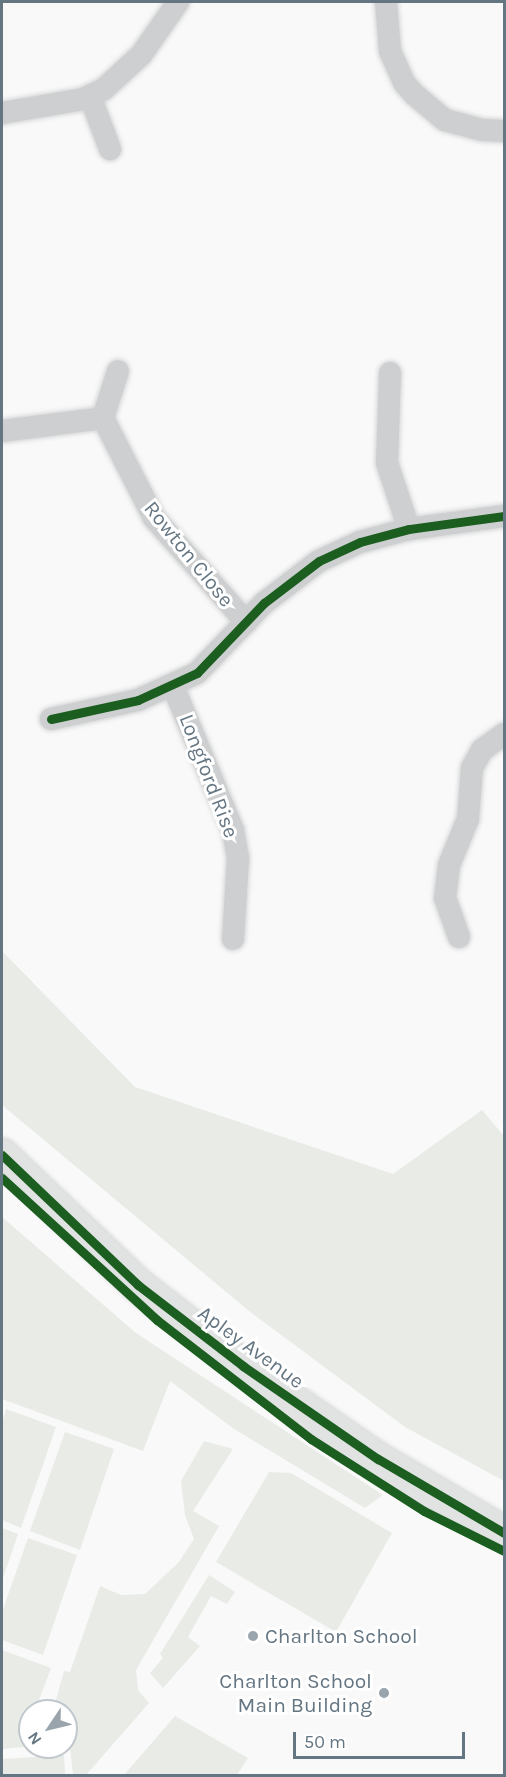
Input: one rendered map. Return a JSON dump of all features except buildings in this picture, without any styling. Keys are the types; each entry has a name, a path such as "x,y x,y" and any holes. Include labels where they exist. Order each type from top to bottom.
{"street":[{"path":"2,113 90,96 123,76 178,2"},
{"path":"386,2 390,51 405,84 415,95 445,120 483,130 504,131"},
{"path":"90,96 110,149"},
{"path":"2,431 103,418 118,371"},
{"path":"390,374 387,463 410,529"},
{"name":"Rowton Close","path":"103,418 120,457 154,518 246,622"},
{"path":"51,719 107,709 173,686 197,673 264,603 319,561 360,542 410,529 504,516"},
{"name":"Longford Rise","path":"173,686 233,830 238,858 233,939"},
{"path":"459,937 445,898 448,865 468,819 472,768 482,750 504,734"},
{"name":"Apley Avenue","path":"2,1155 138,1285 243,1366 378,1459 504,1533"}],"shaded area":[{"path":"2,951 135,1087 393,1174 482,1110 504,1136 504,1481 405,1427 249,1311 2,1105"},
{"path":"2,1217 136,1333 383,1495 365,1508 234,1429 170,1381 143,1451 2,1399"},
{"path":"6,1409 56,1427 21,1528 2,1520 2,1423"},
{"path":"65,1432 114,1449 80,1550 30,1531"},
{"path":"204,1441 233,1449 193,1511 219,1526 136,1670 138,1690 149,1703 86,1775 73,1775 71,1759 78,1759 78,1699 56,1699 64,1671 70,1672 100,1586 121,1595 145,1594 179,1562 194,1539 185,1515 181,1481"},
{"path":"269,1472 291,1473 392,1533 336,1632 216,1562"},
{"path":"2,1528 18,1534 2,1581"},
{"path":"28,1538 77,1555 43,1655 2,1640 2,1612"},
{"path":"209,1575 235,1592 227,1604 211,1596 188,1637 200,1646 163,1688 150,1673 163,1658 160,1654"},
{"path":"2,1650 51,1668 39,1699 18,1699 18,1747 2,1749"},
{"path":"175,1716 248,1758 237,1775 124,1775"},
{"path":"2,1759 64,1759 65,1775 2,1775"}],"cycle path":[{"path":"51,719 138,700 197,673 264,603 319,561 360,542 409,529 504,516"},
{"path":"2,1155 138,1285 243,1366 378,1459 504,1533"},
{"path":"2,1178 157,1320 311,1439 424,1511 504,1551"}],"place":[{"name":"Charlton School","path":"253,1636"},
{"name":"Charlton School Main Building","path":"384,1693"}]}
